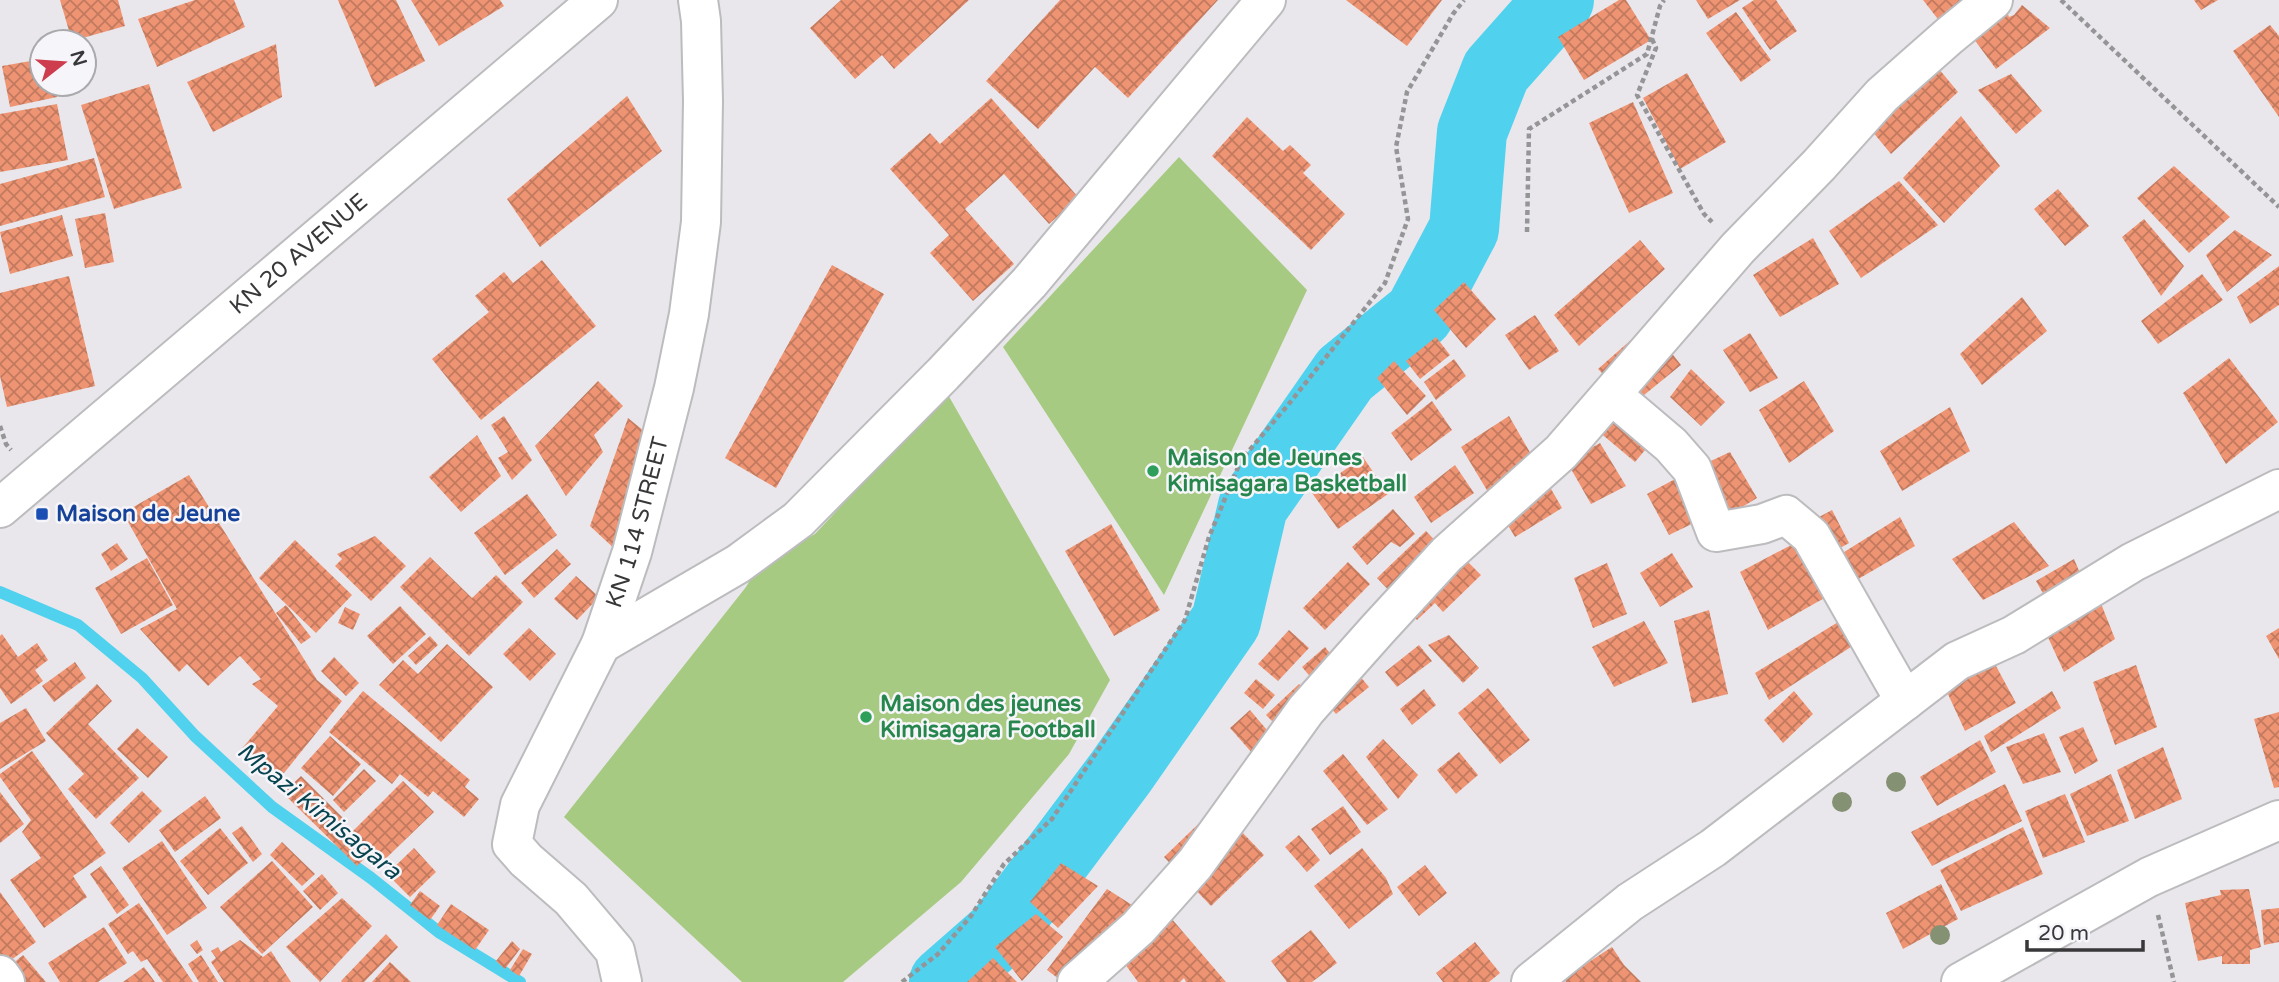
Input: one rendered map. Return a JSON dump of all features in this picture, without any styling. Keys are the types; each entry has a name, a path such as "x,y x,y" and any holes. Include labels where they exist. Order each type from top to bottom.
{"street":[{"name":"KN 20 AVENUE","path":"0,508 598,0"},
{"name":"KN 114 STREET","path":"622,982 615,951 571,899 526,860 512,844 520,805 601,644 632,552 674,388 689,314 701,222 703,101 698,0"},
{"path":"601,644 738,564 798,520 943,374 1029,282 1266,0"},
{"path":"1077,982 1138,928 1195,864 1306,710 1377,629 1447,554 1562,453 1738,248 1882,95 1993,0"},
{"path":"1612,395 1671,445 1692,469 1716,532 1762,524 1786,515 1811,536 1905,701"},
{"path":"1531,982 1630,902 1713,848 1957,661 2014,635 2133,562 2279,489"},
{"path":"1961,982 2149,877 2279,820"},
{"path":"0,975 5,982"}],"path":[{"path":"902,982 937,954 971,916 1003,864 1052,819 1185,620 1209,537 1241,460 1385,283 1408,219 1396,147 1408,92 1453,13 1464,0"},
{"path":"1527,232 1529,129 1647,54 1664,0"},
{"path":"2061,0 2279,207"},
{"path":"1651,38 1656,48 1637,95 1704,214 1738,248"},
{"path":"2149,877 2174,982"}],"green space":[{"name":"Maison de Jeunes Kimisagara Basketball","path":"1179,157 1307,290 1164,595 1003,347"},
{"name":"Maison des jeunes Kimisagara Football","path":"947,393 1110,680 1069,754 961,882 843,982 742,982 564,817 746,587 760,563 815,534"}],"building":[{"path":"60,0 118,0 125,26 98,34 98,28 68,28"},
{"path":"195,0 234,0 245,27 157,67 138,19"},
{"path":"338,0 396,0 425,61 375,87"},
{"path":"411,0 500,0 504,6 439,46"},
{"path":"841,0 969,0 894,69 882,55 855,79 810,28"},
{"path":"1060,0 1218,0 1128,98 1095,67 1038,129 986,81"},
{"path":"1346,0 1442,0 1407,46"},
{"path":"1619,0 1626,0 1651,40 1584,80 1558,37"},
{"path":"1696,0 1740,0 1708,19"},
{"path":"1754,0 1776,0 1797,31 1770,50 1742,8"},
{"path":"1923,0 1979,0 1945,28"},
{"path":"2194,0 2218,0 2201,10"},
{"path":"2006,3 2012,6 2007,11 2009,17 2022,5 2050,28 1996,69 1968,31"},
{"path":"1736,12 1771,60 1741,82 1706,33"},
{"path":"2270,25 2279,36 2279,117 2233,51"},
{"path":"276,44 282,97 213,132 187,82"},
{"path":"28,61 28,98 52,98 10,107 2,66"},
{"path":"1934,63 1958,92 1891,154 1867,125"},
{"path":"1687,73 1726,142 1680,169 1643,98"},
{"path":"2011,74 2042,111 2016,134 1978,90"},
{"path":"149,84 182,188 114,209 81,105"},
{"path":"627,96 662,151 540,247 507,199"},
{"path":"991,98 1079,198 1049,224 1004,174 965,209 1014,264 973,301 930,253 949,235 890,169 930,133 940,144"},
{"path":"1633,102 1673,193 1629,213 1589,123"},
{"path":"57,104 68,160 0,172 0,114"},
{"path":"1961,116 2000,166 1944,223 1903,178"},
{"path":"1247,117 1283,151 1290,145 1311,165 1303,173 1345,214 1311,250 1212,156"},
{"path":"94,158 105,197 0,226 0,184"},
{"path":"2174,166 2230,217 2189,253 2137,198"},
{"path":"1899,181 1938,225 1861,278 1829,231"},
{"path":"2058,189 2089,226 2065,246 2034,209"},
{"path":"105,213 114,262 85,268 75,219"},
{"path":"62,215 73,256 10,274 0,232"},
{"path":"2144,219 2184,266 2161,296 2122,237"},
{"path":"2235,230 2272,255 2227,292 2206,255"},
{"path":"1813,238 1839,284 1780,317 1753,275"},
{"path":"1640,240 1665,269 1579,346 1554,315"},
{"path":"542,260 596,326 481,420 432,359 489,312 475,296 504,272 513,283"},
{"path":"832,265 884,294 776,488 725,458"},
{"path":"2279,266 2279,305 2250,324 2237,297"},
{"path":"2202,274 2223,300 2158,344 2141,321"},
{"path":"69,276 95,386 7,407 0,376 0,293"},
{"path":"1464,282 1496,319 1466,348 1434,310"},
{"path":"2022,297 2047,331 1982,385 1960,354"},
{"path":"1535,315 1559,351 1529,370 1505,335"},
{"path":"1649,324 1681,365 1633,404 1598,369"},
{"path":"1750,333 1778,378 1750,392 1723,350"},
{"path":"1436,337 1450,355 1420,379 1406,361"},
{"path":"2229,358 2278,422 2226,464 2183,393"},
{"path":"1454,359 1466,376 1436,400 1424,382"},
{"path":"1394,361 1426,396 1407,415 1377,378"},
{"path":"1691,369 1725,402 1701,426 1670,397"},
{"path":"598,381 623,406 594,435 603,452 566,496 535,446"},
{"path":"1804,381 1834,431 1789,463 1759,410"},
{"path":"1432,401 1452,430 1411,461 1391,433"},
{"path":"1604,405 1651,443 1635,462 1586,421"},
{"path":"1950,407 1970,451 1902,491 1880,451"},
{"path":"504,416 532,460 512,480 498,458 508,452 491,425"},
{"path":"1509,416 1562,508 1515,537 1461,447"},
{"path":"628,418 650,436 618,552 590,526"},
{"path":"477,435 501,476 461,512 429,477"},
{"path":"1600,443 1626,486 1591,504 1567,462"},
{"path":"1730,452 1757,498 1729,515 1700,466"},
{"path":"1363,457 1388,494 1338,529 1312,493"},
{"path":"1455,465 1474,493 1431,523 1414,497"},
{"path":"189,475 317,680 342,701 276,783 239,752 278,706 252,684 261,679 240,656 208,686 187,664 179,672 140,629 177,609 123,513"},
{"path":"1679,477 1700,520 1669,535 1647,494"},
{"path":"527,494 557,535 505,575 474,533"},
{"path":"1393,509 1415,534 1400,547 1391,542 1367,565 1352,547"},
{"path":"1832,510 1849,543 1826,556 1808,523"},
{"path":"1900,517 1915,546 1848,585 1833,559"},
{"path":"2014,522 2049,566 1983,600 1952,559"},
{"path":"1111,524 1160,610 1114,636 1065,551"},
{"path":"1426,531 1461,568 1468,562 1481,575 1443,612 1435,603 1417,620 1377,578"},
{"path":"375,536 406,566 371,601 335,566 342,559 337,554"},
{"path":"1808,536 1835,592 1768,630 1740,572"},
{"path":"295,540 352,595 316,633 259,578"},
{"path":"117,543 128,559 111,571 101,554"},
{"path":"557,549 571,564 534,598 521,583"},
{"path":"1672,553 1693,587 1660,607 1640,573"},
{"path":"430,557 472,598 496,575 523,602 469,656 400,587"},
{"path":"147,558 173,605 121,634 95,588"},
{"path":"2074,559 2085,585 2050,606 2036,581"},
{"path":"1348,562 1370,584 1325,630 1303,608"},
{"path":"1607,563 1627,614 1593,628 1574,578"},
{"path":"576,576 599,597 577,620 554,599"},
{"path":"2100,601 2115,639 2064,672 2046,633"},
{"path":"286,605 311,637 301,644 276,613"},
{"path":"400,606 426,634 393,664 367,636"},
{"path":"345,607 360,614 353,630 338,623"},
{"path":"1709,610 1728,694 1692,703 1674,621"},
{"path":"1843,619 1857,643 1769,700 1755,673"},
{"path":"1644,621 1668,663 1614,687 1592,647"},
{"path":"529,628 556,654 530,681 503,654"},
{"path":"2279,628 2279,659 2266,636"},
{"path":"1289,630 1309,648 1278,681 1258,664"},
{"path":"2,634 18,657 37,643 48,660 35,670 43,681 11,704 0,688"},
{"path":"1449,635 1479,668 1463,683 1428,645"},
{"path":"430,636 438,645 416,665 408,656"},
{"path":"447,644 493,687 441,742 379,685 403,660 418,674"},
{"path":"1419,645 1432,661 1397,687 1385,672"},
{"path":"1325,647 1342,668 1319,687 1302,667"},
{"path":"1989,653 2016,703 1965,731 1941,679"},
{"path":"334,657 359,683 346,696 321,671"},
{"path":"75,662 86,678 54,702 42,686"},
{"path":"2136,665 2157,727 2115,745 2093,682"},
{"path":"1354,669 1369,687 1336,714 1321,696"},
{"path":"1256,679 1275,695 1263,709 1244,693"},
{"path":"97,684 112,701 88,724 139,778 96,819 68,789 84,774 46,733"},
{"path":"1299,684 1316,701 1284,733 1266,715"},
{"path":"1488,688 1530,740 1500,764 1458,713"},
{"path":"1424,689 1436,705 1412,725 1400,709"},
{"path":"363,691 470,780 465,787 479,799 464,817 433,791 428,797 400,774 392,784 329,732"},
{"path":"1794,691 1813,714 1783,743 1764,720"},
{"path":"2052,691 2061,708 1991,752 1984,736"},
{"path":"26,708 46,741 0,769 0,723"},
{"path":"1250,710 1272,736 1253,754 1230,728"},
{"path":"2279,712 2279,787 2274,788 2254,719"},
{"path":"2083,727 2098,761 2075,774 2059,737"},
{"path":"137,728 168,757 148,778 117,749"},
{"path":"2044,733 2061,772 2023,784 2006,747"},
{"path":"330,736 361,764 333,796 301,768"},
{"path":"1383,739 1418,775 1398,799 1366,757"},
{"path":"1980,740 1996,772 1937,806 1920,777"},
{"path":"2163,747 2182,799 2135,819 2117,770"},
{"path":"32,751 106,853 73,876 87,897 44,928 10,880 41,858 22,832 31,820 0,777 0,774"},
{"path":"1459,752 1478,775 1456,794 1437,770"},
{"path":"1343,754 1388,809 1367,825 1323,771"},
{"path":"364,769 376,781 344,812 333,800"},
{"path":"2111,774 2129,821 2087,836 2070,794"},
{"path":"301,776 344,819 335,828 365,858 357,866 283,793"},
{"path":"403,781 434,812 380,864 350,834"},
{"path":"2005,784 2022,821 1932,866 1911,832"},
{"path":"142,791 162,811 129,843 110,823"},
{"path":"0,792 24,824 0,843"},
{"path":"2065,794 2085,842 2043,858 2025,811"},
{"path":"205,796 221,818 175,852 159,830"},
{"path":"1217,806 1264,855 1211,906 1164,857"},
{"path":"1343,806 1361,832 1330,855 1311,829"},
{"path":"242,826 262,854 253,862 232,833"},
{"path":"2023,827 2043,874 1961,911 1940,870"},
{"path":"220,828 248,863 208,895 180,861"},
{"path":"1299,835 1320,860 1307,872 1285,847"},
{"path":"162,841 207,908 167,935 122,868"},
{"path":"282,842 315,874 302,886 270,855"},
{"path":"414,848 436,872 410,897 387,874"},
{"path":"1362,848 1386,878 1393,894 1349,929 1314,886"},
{"path":"272,861 313,907 262,954 220,907"},
{"path":"1061,863 1098,886 1058,928 1030,902"},
{"path":"1425,865 1447,893 1419,916 1397,887"},
{"path":"101,866 129,905 117,914 90,874"},
{"path":"322,874 338,893 320,910 303,891"},
{"path":"1941,884 1958,919 1903,949 1886,913"},
{"path":"1107,889 1146,914 1063,982 1047,970"},
{"path":"2249,889 2261,947 2250,950 2250,964 2222,964 2222,956 2198,961 2185,903 2221,895 2220,890"},
{"path":"420,891 440,906 430,920 410,905"},
{"path":"0,892 36,942 4,965 0,960"},
{"path":"342,898 372,926 320,982 286,947"},
{"path":"139,903 193,982 163,982 147,959 141,962 133,951 128,954 108,924"},
{"path":"451,904 489,930 475,950 437,925"},
{"path":"2279,908 2279,942 2264,945 2261,910"},
{"path":"1036,914 1063,937 1022,981 995,947"},
{"path":"1171,918 1226,982 1186,982 1184,978 1180,982 1138,982 1122,960"},
{"path":"104,927 127,963 98,982 60,982 48,963"},
{"path":"1311,930 1337,963 1312,982 1287,982 1271,961"},
{"path":"386,934 398,947 364,982 342,982 341,981"},
{"path":"197,940 203,950 197,954 190,945"},
{"path":"240,940 263,957 271,951 291,982 224,982 211,962 216,958 211,951 218,947 221,952"},
{"path":"512,941 520,949 505,969 496,961"},
{"path":"1475,942 1500,973 1489,982 1443,982 1436,973"},
{"path":"1612,947 1624,965 1641,982 1566,982 1564,978"},
{"path":"523,949 532,954 519,976 510,970"},
{"path":"23,955 46,982 22,982 10,966"},
{"path":"201,955 218,982 199,982 188,964"},
{"path":"993,958 1017,982 967,982"},
{"path":"390,962 411,982 372,982"},
{"path":"144,967 155,982 123,982"}],"waterway":[{"path":"944,982 1001,932 1121,772 1226,621 1253,506 1345,374 1419,314 1464,229 1472,132 1496,71 1559,0"},
{"name":"Mpazi Kimisagara","path":"0,592 78,625 142,678 195,736 272,807 371,878 440,933 520,982"}],"place":[{"name":"Maison de Jeunes Kimisagara Basketball","path":"1153,471"},
{"name":"Maison de Jeune","path":"42,514"},
{"name":"Maison des jeunes Kimisagara Football","path":"866,717"}]}
